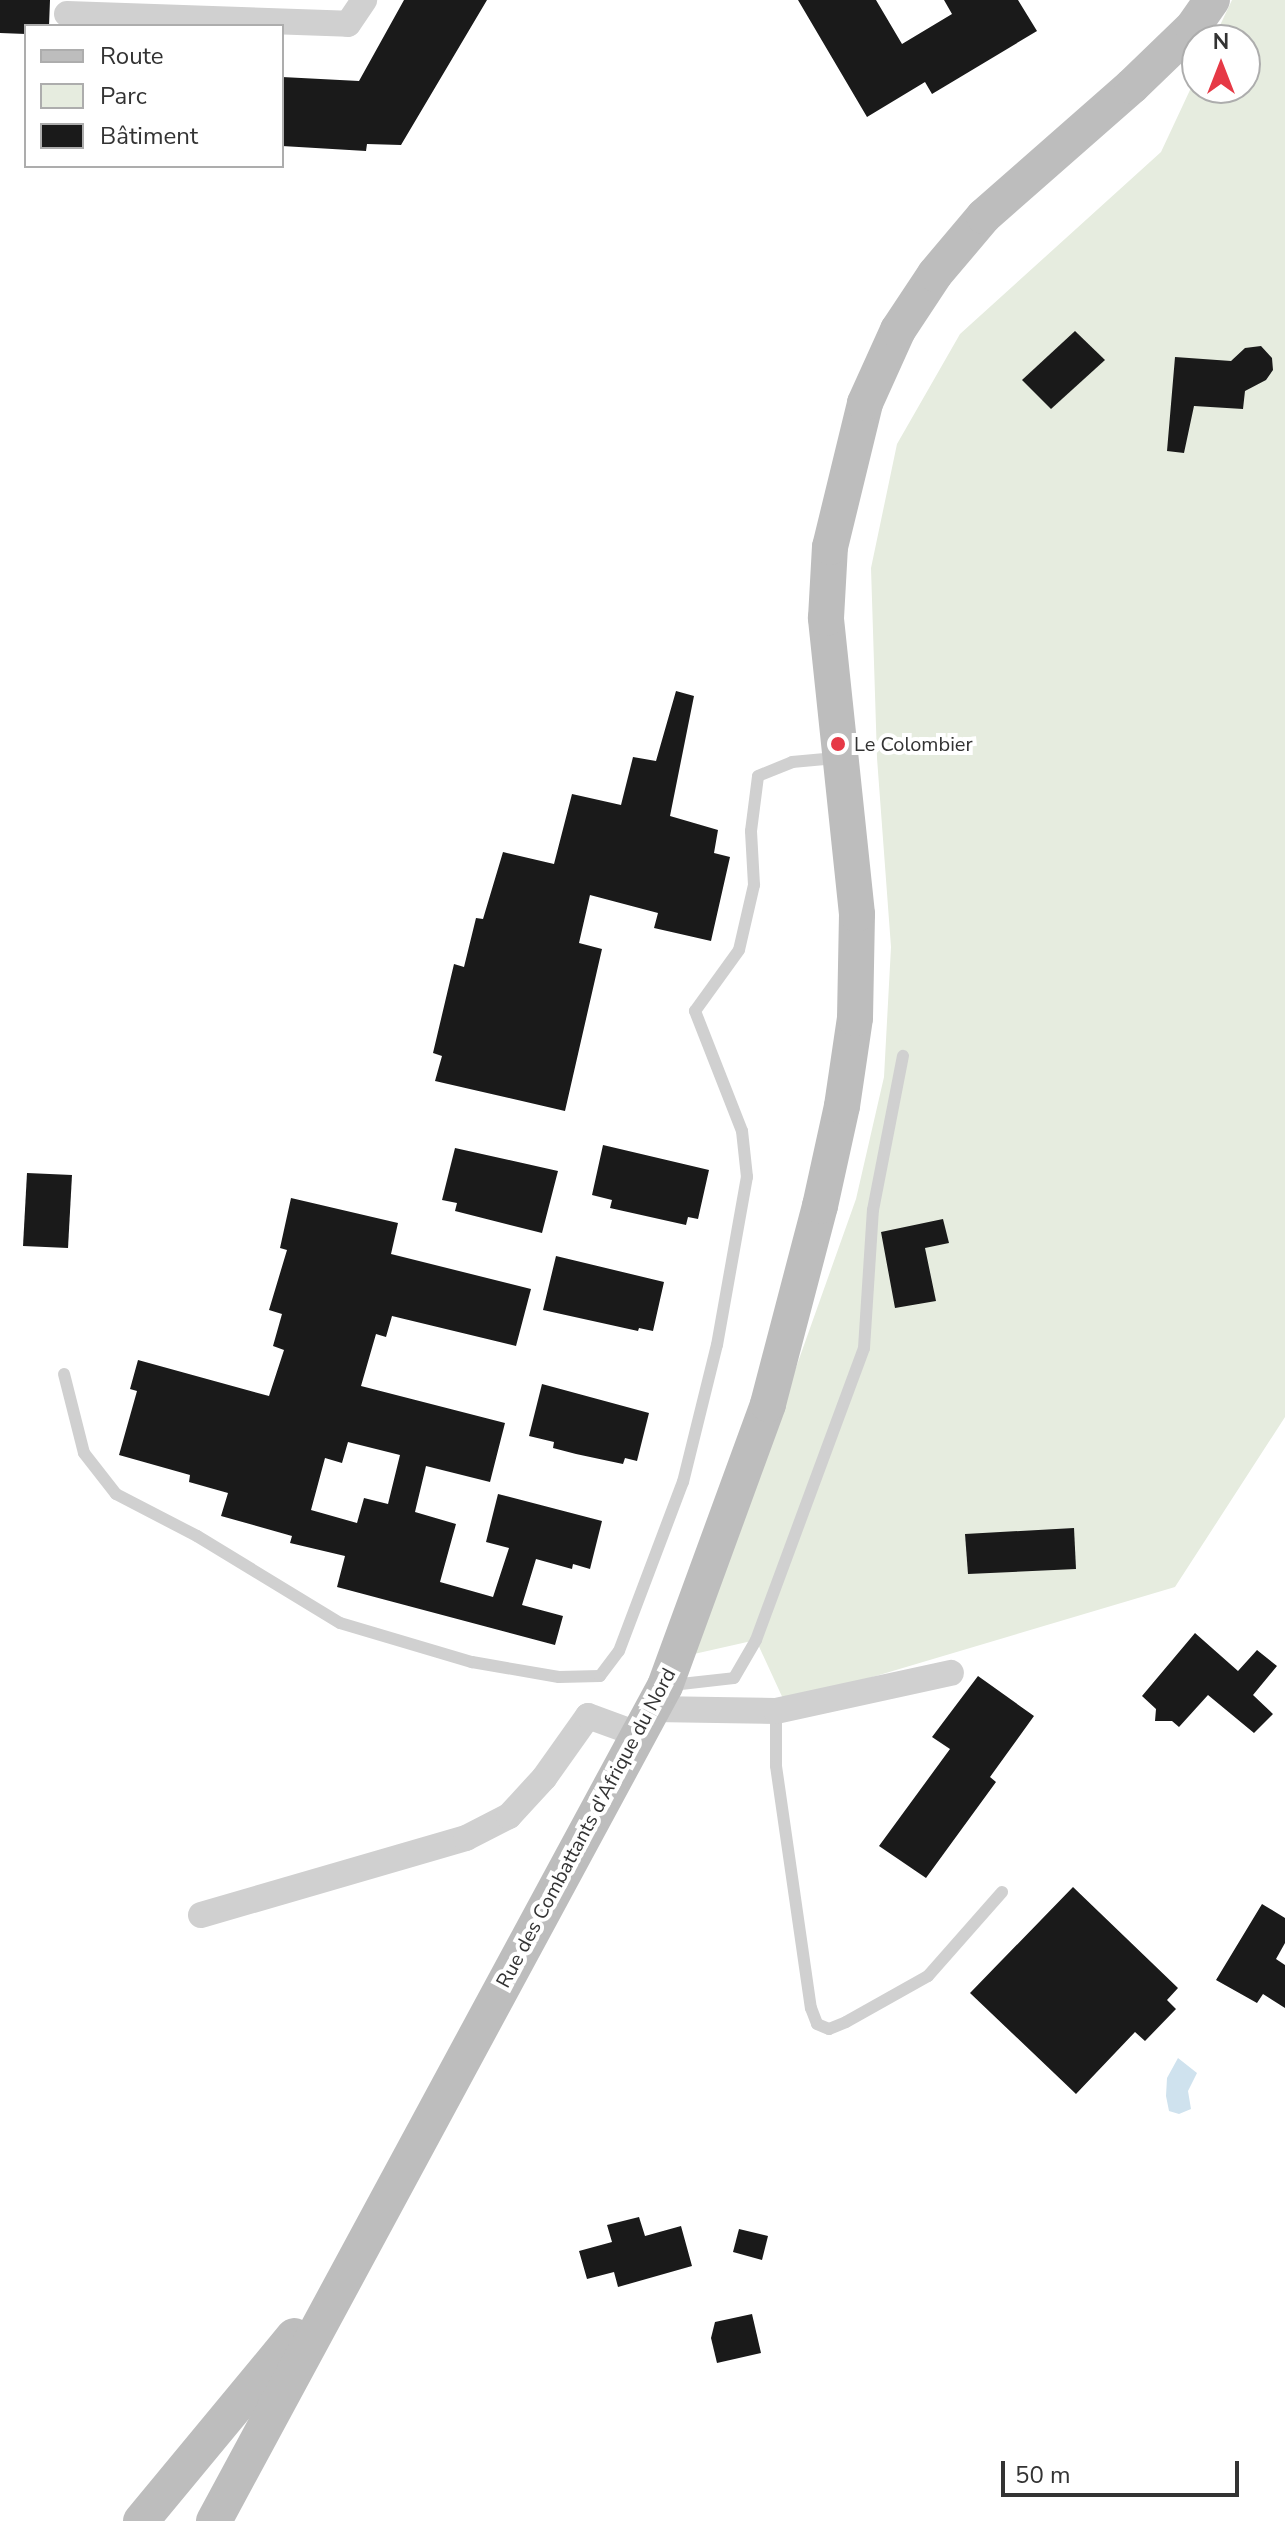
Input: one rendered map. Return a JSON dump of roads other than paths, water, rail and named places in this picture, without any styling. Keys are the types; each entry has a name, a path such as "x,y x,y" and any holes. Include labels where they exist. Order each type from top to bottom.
{"main road":[{"name":"Rue des Combattants d'Afrique du Nord","path":"214,2521 653,1710 768,1404 820,1206 842,1106 855,1018 857,914 826,618 830,547 865,403 898,330 935,274 984,216 1132,86 1193,27 1212,0"},
{"name":"Rue des Combattants d'Afrique du Nord","path":"141,2521 359,2253"}],"street":[{"path":"67,13 348,24 364,0"},
{"path":"201,1915 466,1838 509,1816 544,1778 588,1716 653,1710 776,1711 951,1673"}],"lane":[{"path":"64,1374 84,1453 116,1494 197,1536 340,1623 472,1662 559,1677 600,1676 619,1651 683,1482 717,1345 747,1177 742,1131 695,1011 739,950 754,885 751,831 758,776 792,762 840,758"},
{"path":"653,1710 734,1678 756,1640 864,1348 873,1210 903,1056"},
{"path":"776,1711 776,1766 811,2008 817,2024 829,2029 846,2022 928,1976 1002,1892"}],"water":[{"path":"1178,2058 1197,2073 1188,2091 1191,2109 1179,2114 1169,2111 1166,2096 1167,2078"}],"place":[{"name":"Le Colombier","path":"838,744"}]}
